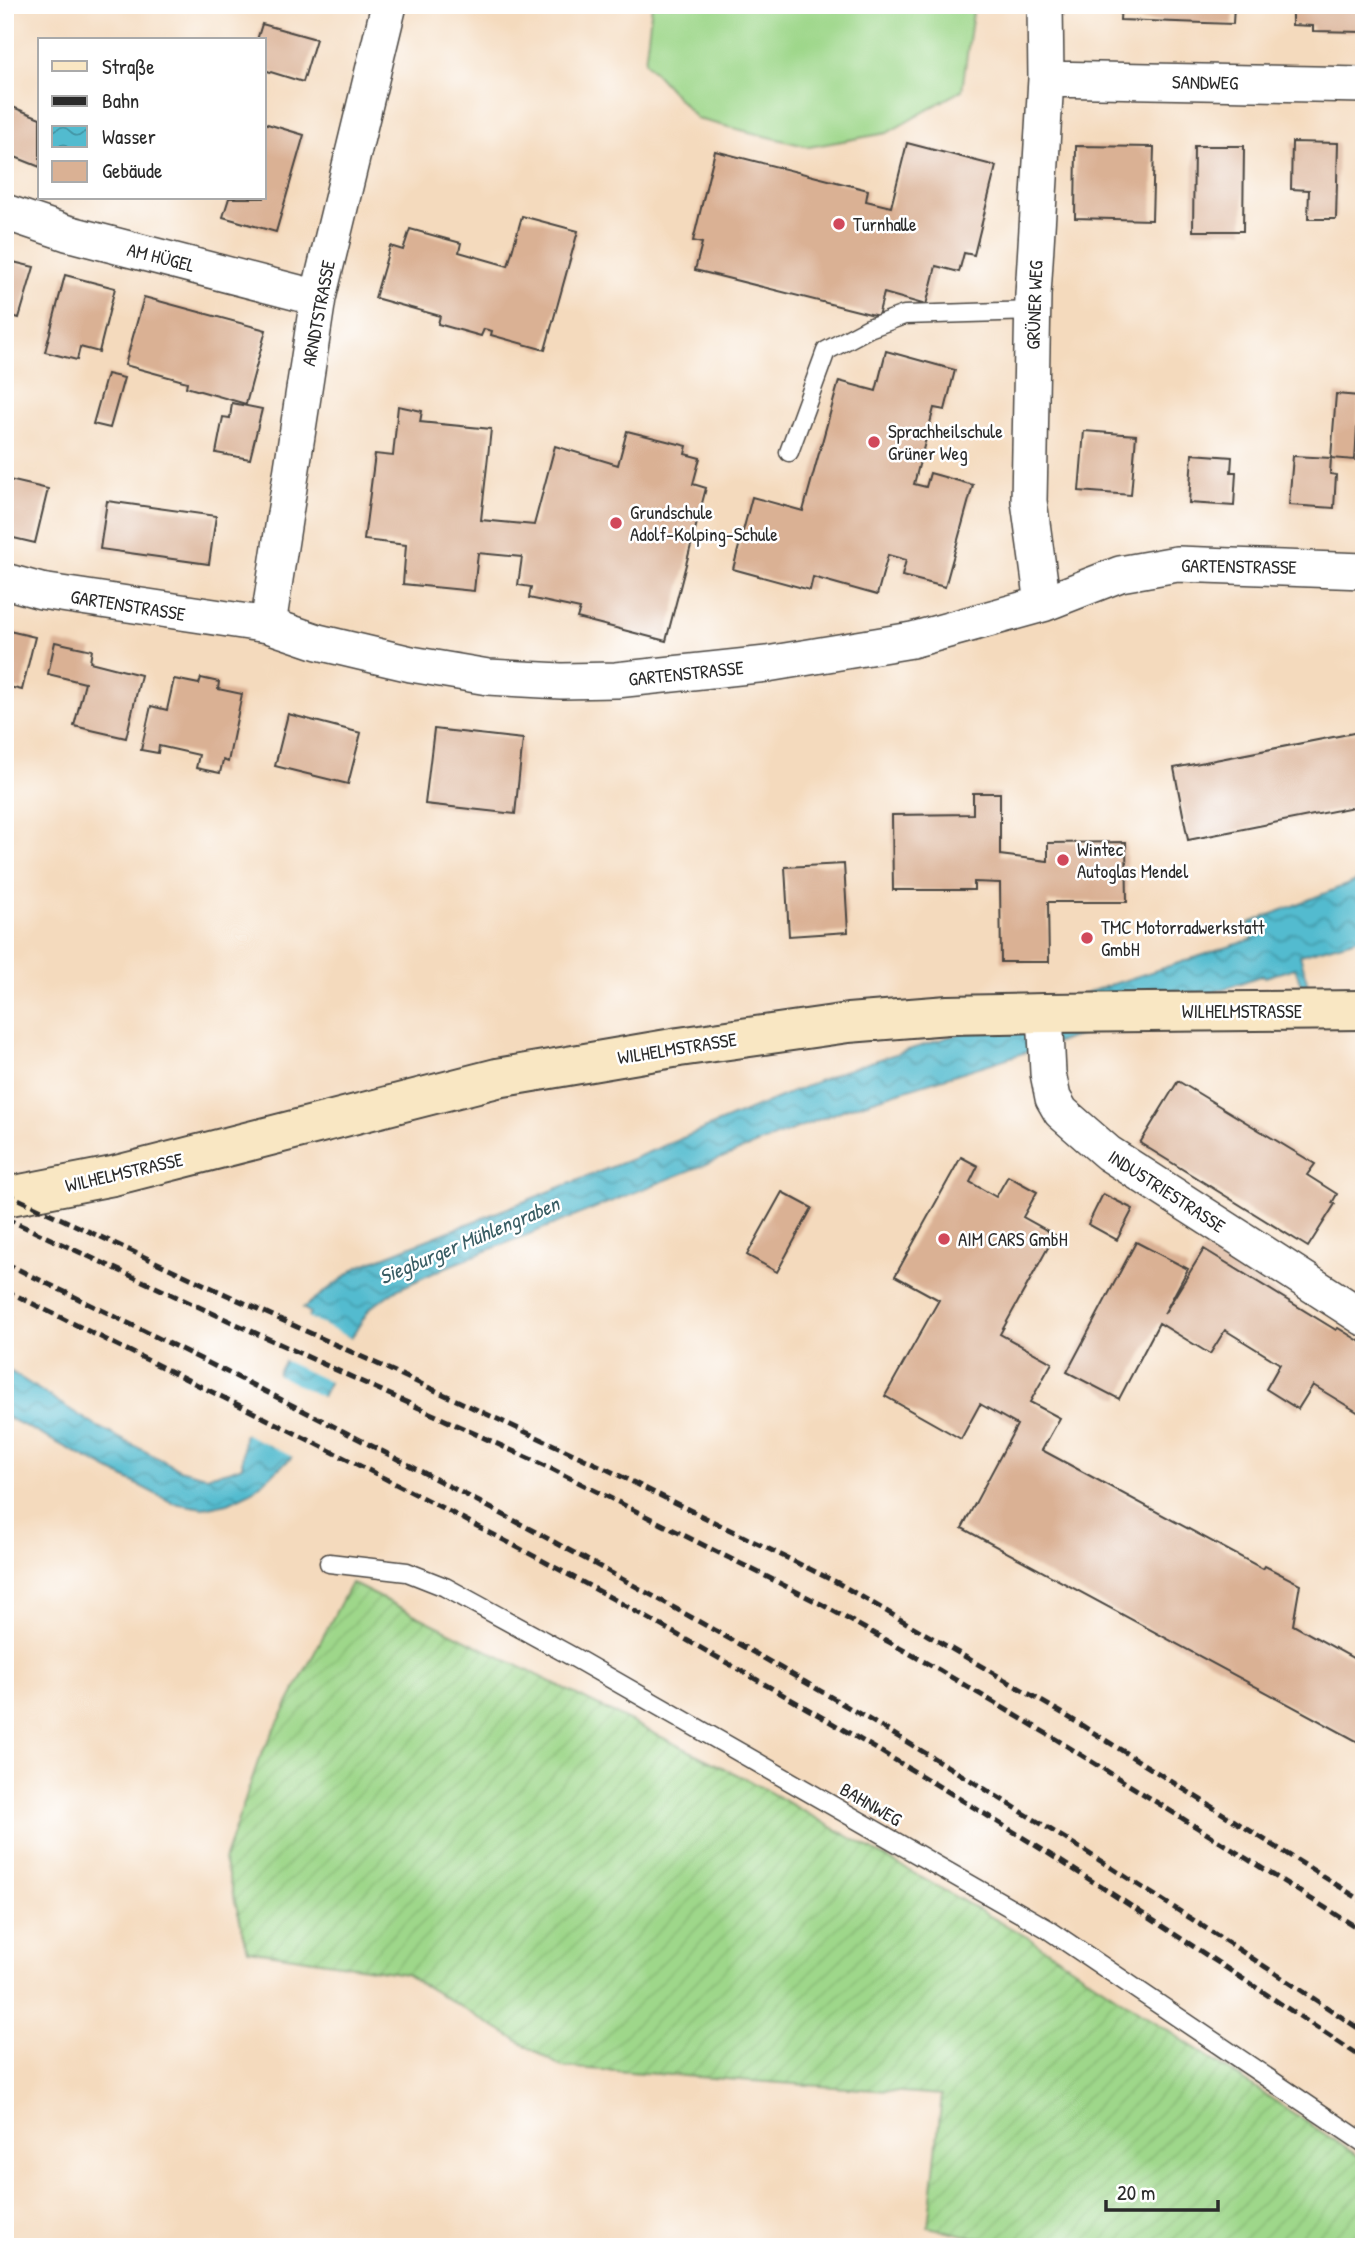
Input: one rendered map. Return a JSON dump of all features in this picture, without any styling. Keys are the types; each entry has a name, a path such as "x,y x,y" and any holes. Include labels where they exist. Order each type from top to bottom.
{"main road":[{"name":"WILHELMSTRASSE","path":"5,1197 113,1176 497,1078 679,1047 848,1023 948,1015 1364,1010"}],"street":[{"name":"ARNDTSTRASSE","path":"268,625 318,298 389,5"},
{"name":"GRÜNER WEG","path":"1043,604 1029,501 1033,311 1046,79 1045,5"},
{"name":"SANDWEG","path":"1046,79 1364,86"},
{"name":"AM HÜGEL","path":"5,212 67,233 318,298"},
{"name":"GARTENSTRASSE","path":"5,581 41,591 268,625 318,642 411,664 488,677 561,681 616,680 767,664 912,640 1043,604 1120,574 1177,564 1364,571"},
{"name":"INDUSTRIESTRASSE","path":"1045,1013 1048,1073 1053,1098 1061,1112 1108,1153 1364,1318"}],"lane":[{"path":"789,452 826,351 869,328 904,315 1033,311"},
{"name":"BAHNWEG","path":"329,1563 394,1570 420,1577 445,1587 575,1658 1046,1928 1364,2143"}],"green space":[{"path":"652,5 974,5 962,90 887,133 809,147 697,119 645,62"},
{"path":"351,1583 746,1779 1027,1937 1364,2160 1364,2247 1019,2247 928,2227 942,2095 562,2067 405,1974 248,1950 224,1860 259,1759"}],"water":[{"name":"Siegburger Mühlengraben","path":"1364,878 1364,937 1300,955 1308,985 1301,984 1295,968 1265,977 1263,975 1183,1003 848,1108 446,1267 394,1291 370,1308 353,1335 291,1458 251,1492 228,1503 203,1508 173,1503 5,1416 5,1368 96,1426 179,1469 206,1476 242,1466 244,1436 310,1313 303,1308 358,1267 642,1155 840,1072 1253,939 1249,923"}],"pier":[{"path":"305,1316 354,1340 334,1384 281,1359"},
{"path":"274,1373 326,1399 295,1458 242,1432"}],"building":[{"path":"1121,5 1234,5 1233,24 1120,20"},
{"path":"1292,5 1364,5 1364,32 1313,31 1313,26 1292,25"},
{"path":"262,24 316,39 303,82 266,71 266,38 258,38"},
{"path":"5,104 38,117 38,166 5,153"},
{"path":"266,124 304,135 276,232 223,217 228,200 266,200"},
{"path":"1292,142 1338,143 1336,219 1308,219 1309,190 1291,189"},
{"name":"Turnhalle","path":"907,143 996,166 974,255 964,253 959,272 936,266 926,305 884,293 878,316 695,270 702,243 693,241 715,151 868,190 866,201 891,207"},
{"path":"1076,146 1154,147 1152,220 1075,218"},
{"path":"1194,146 1244,146 1243,231 1193,231"},
{"path":"522,216 578,231 545,350 491,335 492,331 484,329 481,336 438,324 440,316 375,298 390,246 403,250 410,229 461,243 459,252 508,266"},
{"path":"5,260 34,267 19,318 5,314"},
{"path":"65,275 115,288 99,352 80,347 77,360 45,352"},
{"path":"144,297 266,330 246,404 186,387 187,382 125,365"},
{"name":"Sprachheilschule Grüner Weg","path":"886,351 955,370 945,410 934,408 914,484 926,487 930,473 973,485 945,587 902,576 906,560 888,555 877,595 813,577 810,590 733,569 752,497 803,511 839,381 876,391"},
{"path":"107,374 124,378 110,428 93,424"},
{"path":"1336,394 1359,396 1355,460 1331,458"},
{"path":"232,403 262,409 250,459 216,453 223,417 230,418"},
{"name":"Grundschule Adolf-Kolping-Schule","path":"398,406 422,411 420,422 491,429 481,520 534,525 555,446 618,465 627,431 687,446 685,454 700,458 693,484 706,488 666,641 577,618 580,609 529,598 531,587 518,585 522,557 478,553 474,591 403,584 406,545 364,540 375,454 393,456"},
{"path":"1084,431 1136,435 1131,495 1079,491"},
{"path":"1192,454 1232,457 1231,472 1236,472 1234,506 1189,503"},
{"path":"1293,456 1331,458 1330,474 1336,475 1334,508 1289,505"},
{"path":"5,479 48,489 35,543 5,536"},
{"path":"107,501 216,516 209,564 100,549"},
{"path":"5,630 35,637 22,690 5,686"},
{"path":"55,642 92,650 90,662 141,675 126,738 74,726 85,683 48,674"},
{"path":"201,678 219,682 218,689 242,694 228,762 223,760 220,773 196,768 199,755 159,746 158,753 141,750 151,706 167,710 174,679 199,684"},
{"path":"288,714 361,733 348,784 275,766"},
{"path":"434,729 523,739 515,814 425,804"},
{"path":"1364,731 1364,805 1188,840 1174,768"},
{"path":"973,793 1000,793 1000,855 1048,861 1048,843 1126,842 1127,902 1048,902 1049,962 1001,962 1000,883 974,882 974,890 893,890 892,815 973,814"},
{"path":"844,864 848,932 789,936 785,867"},
{"path":"1178,1081 1315,1164 1307,1175 1337,1194 1332,1203 1335,1204 1308,1247 1140,1143"},
{"path":"961,1157 978,1166 970,1182 996,1197 1008,1176 1037,1192 1023,1217 1055,1235 1000,1334 1052,1363 1030,1402 1060,1418 1042,1450 1263,1569 1265,1566 1300,1584 1293,1625 1364,1664 1364,1745 962,1528 1017,1425 980,1404 961,1439 885,1396 939,1300 895,1276"},
{"path":"782,1192 812,1208 777,1272 747,1255"},
{"path":"1103,1194 1133,1209 1117,1240 1088,1224"},
{"path":"1136,1242 1188,1269 1164,1314 1204,1249 1336,1330 1338,1328 1364,1344 1364,1416 1313,1385 1298,1409 1266,1389 1280,1364 1225,1330 1210,1354 1159,1323 1119,1399 1067,1372"}],"railway":[{"path":"5,1193 602,1467 836,1582 1062,1713 1364,1902"},
{"path":"5,1218 552,1469 821,1604 1054,1738 1364,1932"},
{"path":"5,1263 409,1465 707,1626 1017,1809 1364,2032"},
{"path":"5,1290 427,1500 594,1588 715,1656 872,1746 1035,1845 1364,2059"}],"place":[{"name":"Turnhalle","path":"839,224"},
{"name":"Sprachheilschule Grüner Weg","path":"874,442"},
{"name":"Grundschule Adolf-Kolping-Schule","path":"616,523"},
{"name":"Wintec Autoglas Mendel","path":"1063,860"},
{"name":"TMC Motorradwerkstatt GmbH","path":"1087,938"},
{"name":"AIM CARS GmbH","path":"944,1239"}]}
